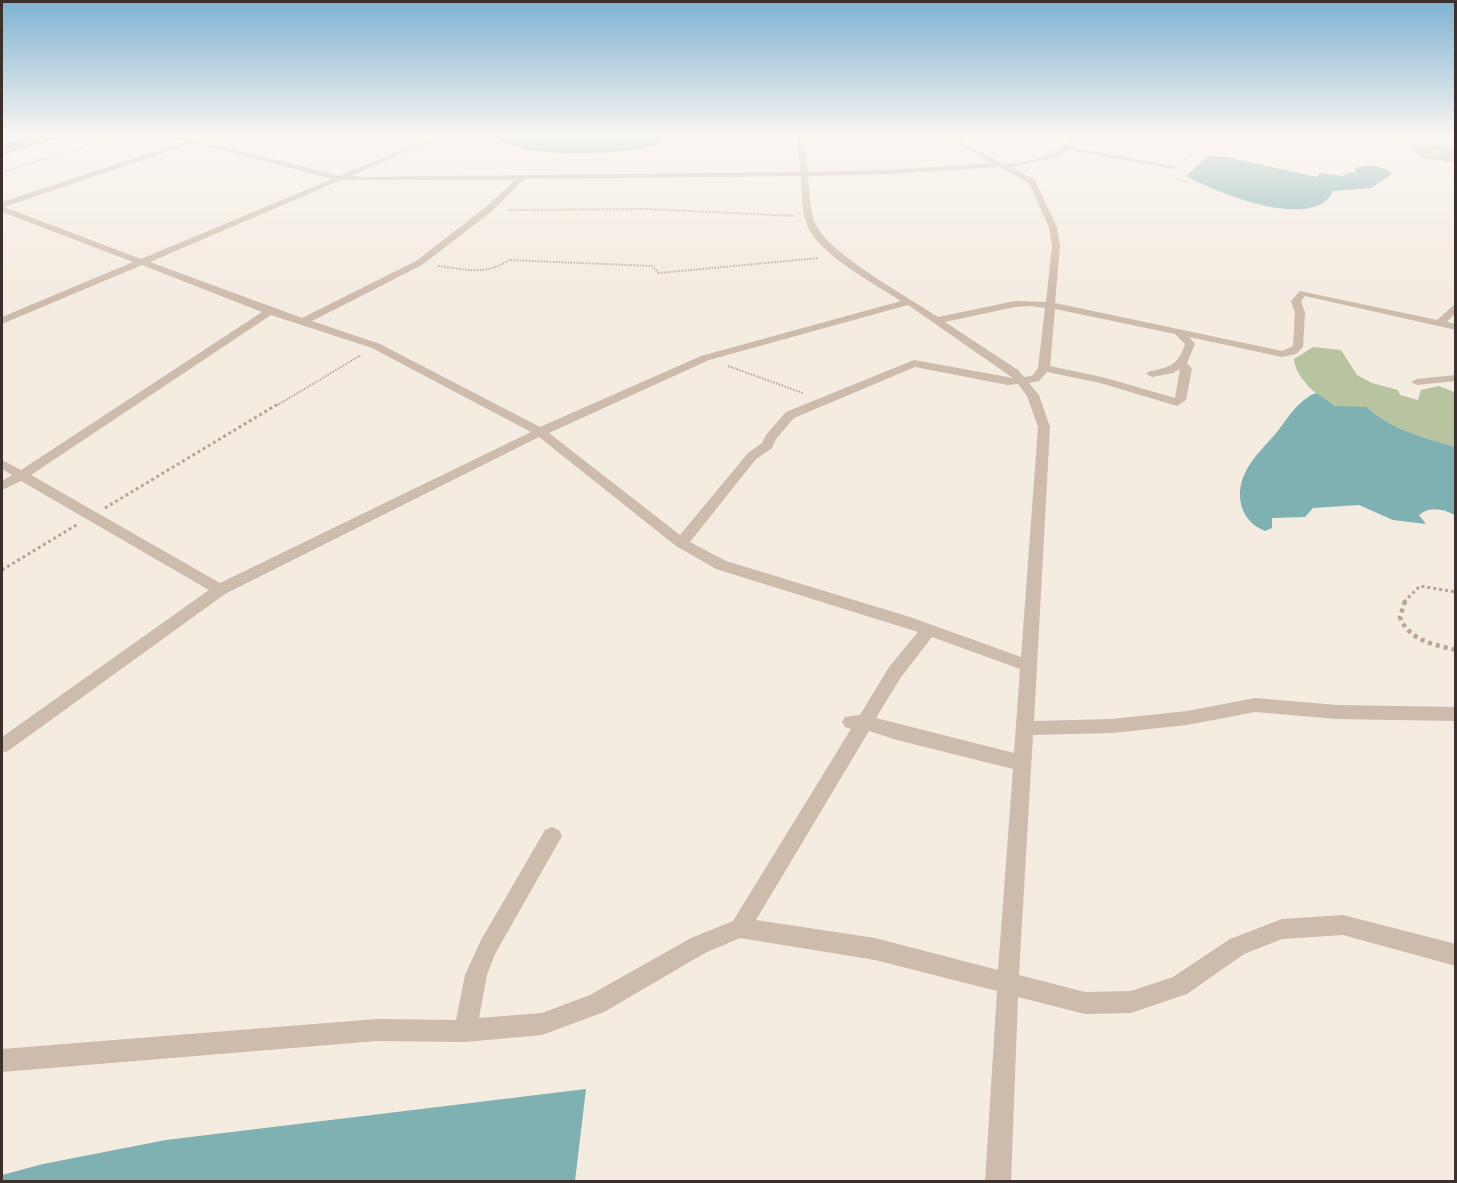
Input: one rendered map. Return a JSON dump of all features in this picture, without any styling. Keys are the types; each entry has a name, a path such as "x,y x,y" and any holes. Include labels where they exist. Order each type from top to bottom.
{"street":[{"path":"2,207 50,190"},
{"path":"2,321 309,190"},
{"path":"305,321 419,264 489,209 508,190"},
{"path":"806,190 809,217 814,230 840,256 1001,361 1023,381 1033,395 1044,427 1008,982 998,1182"},
{"path":"681,543 752,456 768,445 770,438 790,415 914,363 984,378 1008,381 1035,379 1044,368 1056,246 1053,227 1036,190"},
{"path":"2,207 270,311 376,346 540,432 697,554 729,568 929,630 1029,666"},
{"path":"938,320 1015,304 1051,305 1271,353 1292,352 1298,347 1300,313 1296,301 1303,293 1455,327"},
{"path":"2,746 220,590 540,432 705,358 909,302"},
{"path":"1440,323 1455,306"},
{"path":"2,486 270,311"},
{"path":"1152,374 1169,371 1185,360 1190,344 1180,333"},
{"path":"1044,368 1102,380 1177,402 1180,400 1186,369 1181,363"},
{"path":"1417,382 1455,378"},
{"path":"2,464 220,590"},
{"path":"740,928 858,722 929,630"},
{"path":"1024,727 1042,729 1112,726 1187,718 1255,705 1337,712 1455,714"},
{"path":"858,722 1022,762"},
{"path":"465,1031 476,975 488,947 552,836"},
{"path":"2,1061 377,1030 465,1031 542,1024 596,1004 698,945 740,928 875,949 1085,1003 1131,1002 1179,986 1238,946 1282,929 1343,925 1410,940 1455,955"}],"path":[{"path":"489,209 518,211 648,209 809,217"},
{"path":"419,264 484,271 497,268 509,260 652,266 659,273 840,256"},
{"path":"2,570 376,346"},
{"path":"705,358 824,401"},
{"path":"1455,592 1420,586 1407,595 1399,615 1400,623 1406,630 1428,641 1455,650"}],"green space":[{"path":"1313,347 1341,350 1357,375 1372,383 1398,390 1400,395 1418,400 1421,390 1439,386 1454,392 1455,447 1397,427 1367,407 1338,406 1321,397 1308,386 1295,366 1294,359"}],"water":[{"path":"1216,190 1343,190 1333,191 1322,203 1306,209 1286,209 1263,205"},
{"path":"1316,393 1335,406 1367,407 1397,427 1455,447 1455,515 1441,510 1428,510 1419,515 1426,524 1393,520 1359,505 1313,508 1305,517 1272,518 1272,528 1265,531 1250,521 1240,499 1242,481 1248,467 1294,410"},
{"path":"586,1089 575,1181 2,1181 2,1175 43,1164 166,1140"}]}
